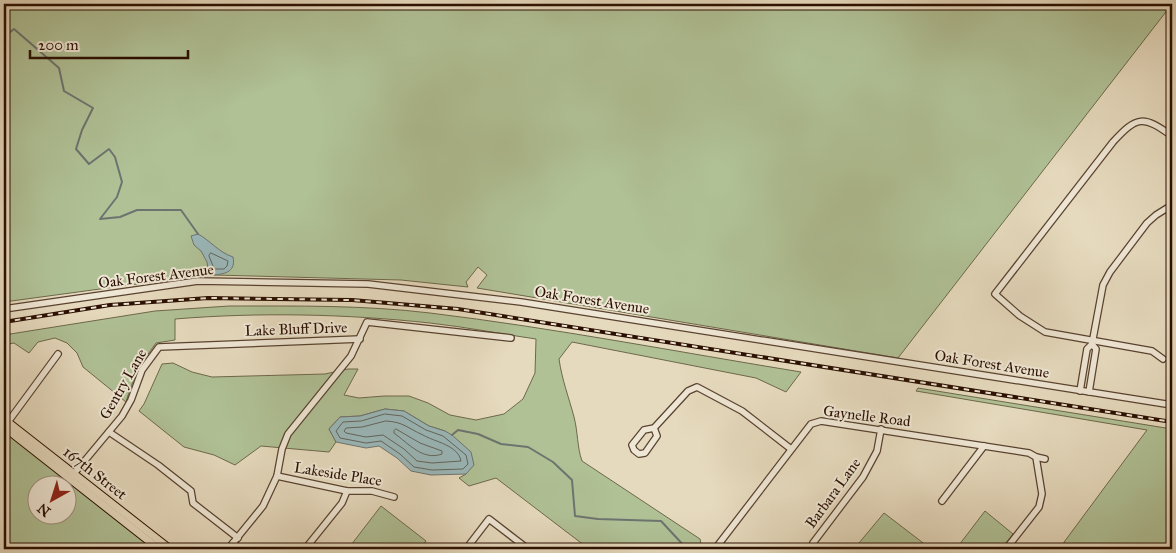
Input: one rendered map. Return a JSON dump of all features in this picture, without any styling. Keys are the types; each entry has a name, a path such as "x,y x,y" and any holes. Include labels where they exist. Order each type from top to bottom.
{"main road":[{"name":"167th Street","path":"5,423 70,476"},
{"name":"167th Street","path":"78,482 170,549"},
{"name":"167th Street","path":"78,483 159,549"}],"street":[{"path":"1163,359 1152,351 1092,342 1045,332 1020,316 995,294 1128,125 1138,120 1150,122 1172,136"},
{"path":"1080,391 1087,349 1092,342 1103,285 1110,272 1147,223 1172,205"},
{"name":"Oak Forest Avenue","path":"4,308 198,281 368,284 521,302 1172,405"},
{"name":"Lake Bluff Drive","path":"159,347 360,339 367,322 511,338"},
{"path":"228,549 264,506 277,476 282,448 288,434 351,356 360,339"},
{"path":"1089,392 1096,349 1092,342"},
{"name":"Gentry Lane","path":"72,476 127,408 142,370 159,347"},
{"path":"5,423 58,354"},
{"path":"654,428 657,436 645,453 640,454 634,450 632,445 644,430 654,428 688,391 697,387 753,419 791,449"},
{"name":"Gaynelle Road","path":"715,549 811,424 821,421 1030,453 1044,459"},
{"name":"Barbara Lane","path":"813,543 863,477 877,451 881,430"},
{"path":"109,432 158,465 191,491 193,503 235,540 241,549"},
{"path":"942,500 984,446"},
{"path":"1006,549 1039,507 1042,494 1036,457"},
{"name":"Lakeside Place","path":"277,476 348,491 372,491 394,497"},
{"path":"305,549 342,503 348,491"},
{"path":"466,549 489,518 528,549"}],"green space":[{"path":"4,4 1172,4 898,358 477,288 487,275 478,267 466,282 468,287 401,280 214,275 4,302"},
{"path":"229,306 355,307 405,310 569,333 801,372 786,392 756,378 572,342 559,359 575,423 582,461 700,539 702,549 589,549 496,478 469,486 459,478 466,474 445,431 429,426 404,411 385,409 360,416 340,417 329,429 336,442 329,452 261,446 235,465 214,455 184,447 139,411 162,364 173,363 192,372 212,377 325,374 358,369 344,395 359,398 409,396 428,403 450,415 476,420 504,414 523,399 535,373 536,339 443,325 367,318 239,315 175,319 175,340 156,343 138,371 126,402 83,367 77,353 67,343 55,338 38,342 29,353 14,343 4,345 4,335 155,311"},
{"path":"918,388 1172,429 1172,549 1059,549 1147,430 916,391"},
{"path":"4,431 62,476 28,476 28,526 78,526 78,489 155,549 4,549"},
{"path":"381,506 426,541 420,549 348,549"},
{"path":"985,511 1013,534 1001,549 956,549"},
{"path":"884,513 931,549 854,549"}],"water":[{"path":"198,234 233,257 233,266 229,271 214,275 208,269 207,262 201,251 194,245 191,236"},
{"path":"385,409 404,411 429,426 452,435 471,452 474,465 466,474 431,475 411,471 397,458 379,446 366,448 336,442 329,429 340,417 360,416"}],"waterway":[{"path":"4,37 14,29 59,68 64,91 93,108 82,130 76,149 89,164 109,149 115,157 122,182 117,197 100,219 120,217 137,210 181,210 198,234"},
{"path":"452,435 458,430 478,434 501,444 528,447 553,462 572,480 575,516 598,519 661,521 687,549"}],"railway":[{"path":"4,322 110,305 208,298 352,300 458,309 1172,422"}]}
